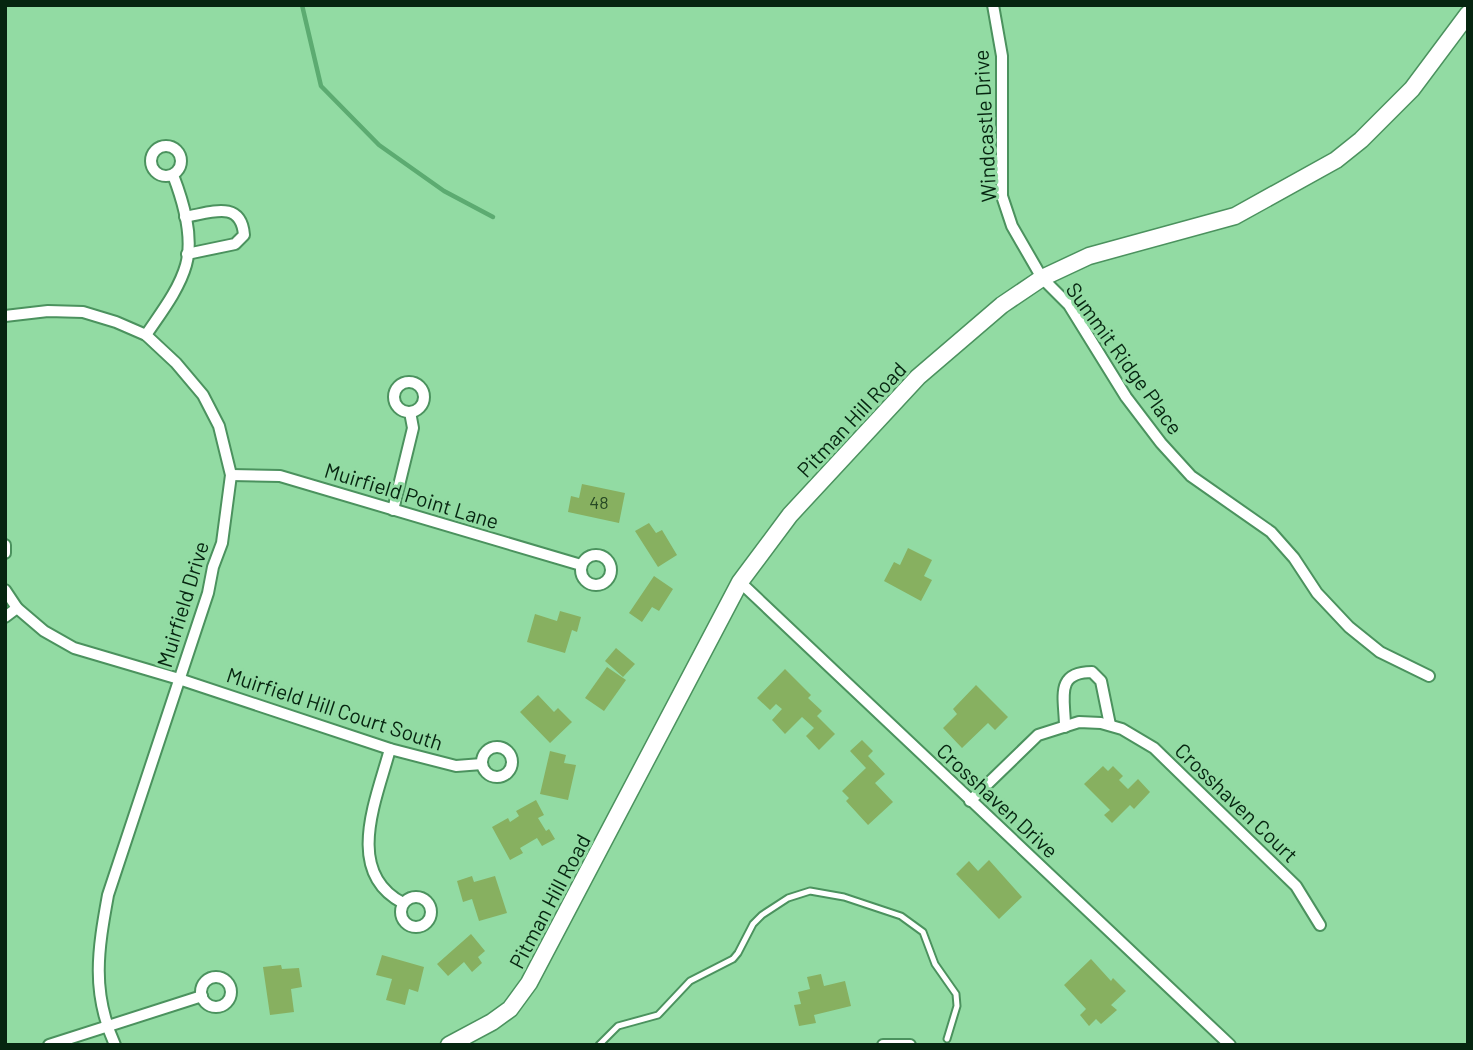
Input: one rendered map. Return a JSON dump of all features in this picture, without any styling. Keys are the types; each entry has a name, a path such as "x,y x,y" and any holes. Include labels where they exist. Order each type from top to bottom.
{"street":[{"name":"Windcastle Drive","path":"993,5 1002,56 1002,196 1012,226 1042,278"},
{"name":"Pitman Hill Road","path":"449,1045 510,1009 529,983 740,582 790,515 918,377 1002,305 1042,278 1089,256 1235,216 1336,160 1361,140 1412,89 1468,14"},
{"path":"146,335 171,297 187,264 188,236 182,197 173,175"},
{"path":"185,218 220,210 234,213 242,221 244,235 235,244 187,254"},
{"name":"Summit Ridge Place","path":"1042,278 1069,305 1126,397 1161,443 1191,476 1271,532 1294,558 1317,593 1349,627 1380,652 1429,676"},
{"name":"Muirfield Drive","path":"5,316 48,311 83,312 146,335 176,363 203,395 219,426 231,475 222,543 213,567 208,593 108,895 97,973 115,1045"},
{"path":"393,510 413,428 410,412"},
{"name":"Muirfield Point Lane","path":"231,475 280,476 581,565"},
{"path":"5,545 5,553"},
{"name":"Crosshaven Drive","path":"740,582 1230,1045"},
{"name":"Muirfield Hill Court South","path":"5,590 17,608 44,631 74,648 179,678 390,748 456,766 482,764"},
{"path":"5,617 17,608"},
{"path":"1065,727 1063,692 1067,679 1077,672 1093,672 1101,681 1110,726"},
{"name":"Crosshaven Court","path":"971,801 1038,735 1079,722 1122,729 1154,748 1296,886 1320,925"},
{"path":"390,748 370,817 368,844 375,876 389,896 403,903"},
{"path":"49,1045 202,996"},
{"path":"883,1045 910,1045"}],"lane":[{"path":"599,1045 618,1026 658,1015 690,981 733,959 753,924 762,915 788,898 810,891 844,897 901,916 923,932 935,964 956,994 957,1006 947,1040"}],"building":[{"path":"582,484 625,493 619,523 568,512 571,496 579,498"},
{"path":"649,523 656,533 662,530 677,555 658,567 635,531"},
{"path":"908,548 932,560 924,576 932,580 921,601 884,581 894,562 900,565"},
{"path":"654,576 673,589 659,611 652,607 642,622 629,613"},
{"path":"560,611 581,617 577,632 572,630 565,653 527,642 535,614 557,621"},
{"path":"616,648 635,664 623,677 605,661"},
{"path":"607,667 626,680 604,711 585,698"},
{"path":"785,669 811,695 808,698 822,711 817,716 835,734 819,750 806,736 814,728 802,717 785,734 772,720 782,709 776,704 770,710 757,698"},
{"path":"976,685 1008,717 995,730 988,723 962,748 943,728 957,714 953,709"},
{"path":"538,695 554,712 558,708 572,722 550,743 520,712"},
{"path":"862,740 873,751 868,756 885,774 875,783 893,802 868,825 846,801 849,798 842,791 866,768 850,751"},
{"path":"550,751 566,755 564,763 576,765 568,800 540,794"},
{"path":"1103,766 1108,771 1113,766 1123,776 1119,780 1128,789 1138,779 1150,792 1134,809 1130,805 1112,823 1104,815 1110,810 1084,784"},
{"path":"536,800 544,815 538,818 555,839 542,846 537,838 520,848 523,853 510,860 492,827 508,818 510,822 519,816 516,811"},
{"path":"989,860 1022,897 999,919 956,874 969,861 978,871"},
{"path":"472,876 474,882 495,876 507,913 479,921 472,899 463,902 457,881"},
{"path":"471,934 485,951 478,957 482,963 472,972 464,962 448,976 437,964"},
{"path":"382,955 424,967 418,992 409,989 405,1005 386,1000 392,979 376,975"},
{"path":"1091,959 1111,981 1113,978 1126,991 1111,1005 1117,1010 1101,1024 1096,1019 1089,1026 1080,1015 1086,1009 1064,985"},
{"path":"281,965 282,969 299,968 302,987 291,989 294,1012 270,1015 263,967"},
{"path":"821,974 824,986 845,981 851,1006 814,1015 816,1023 799,1026 794,1005 801,1004 798,992 810,989 807,977"}],"waterway":[{"path":"302,5 321,86 379,145 444,191 493,217"}]}
